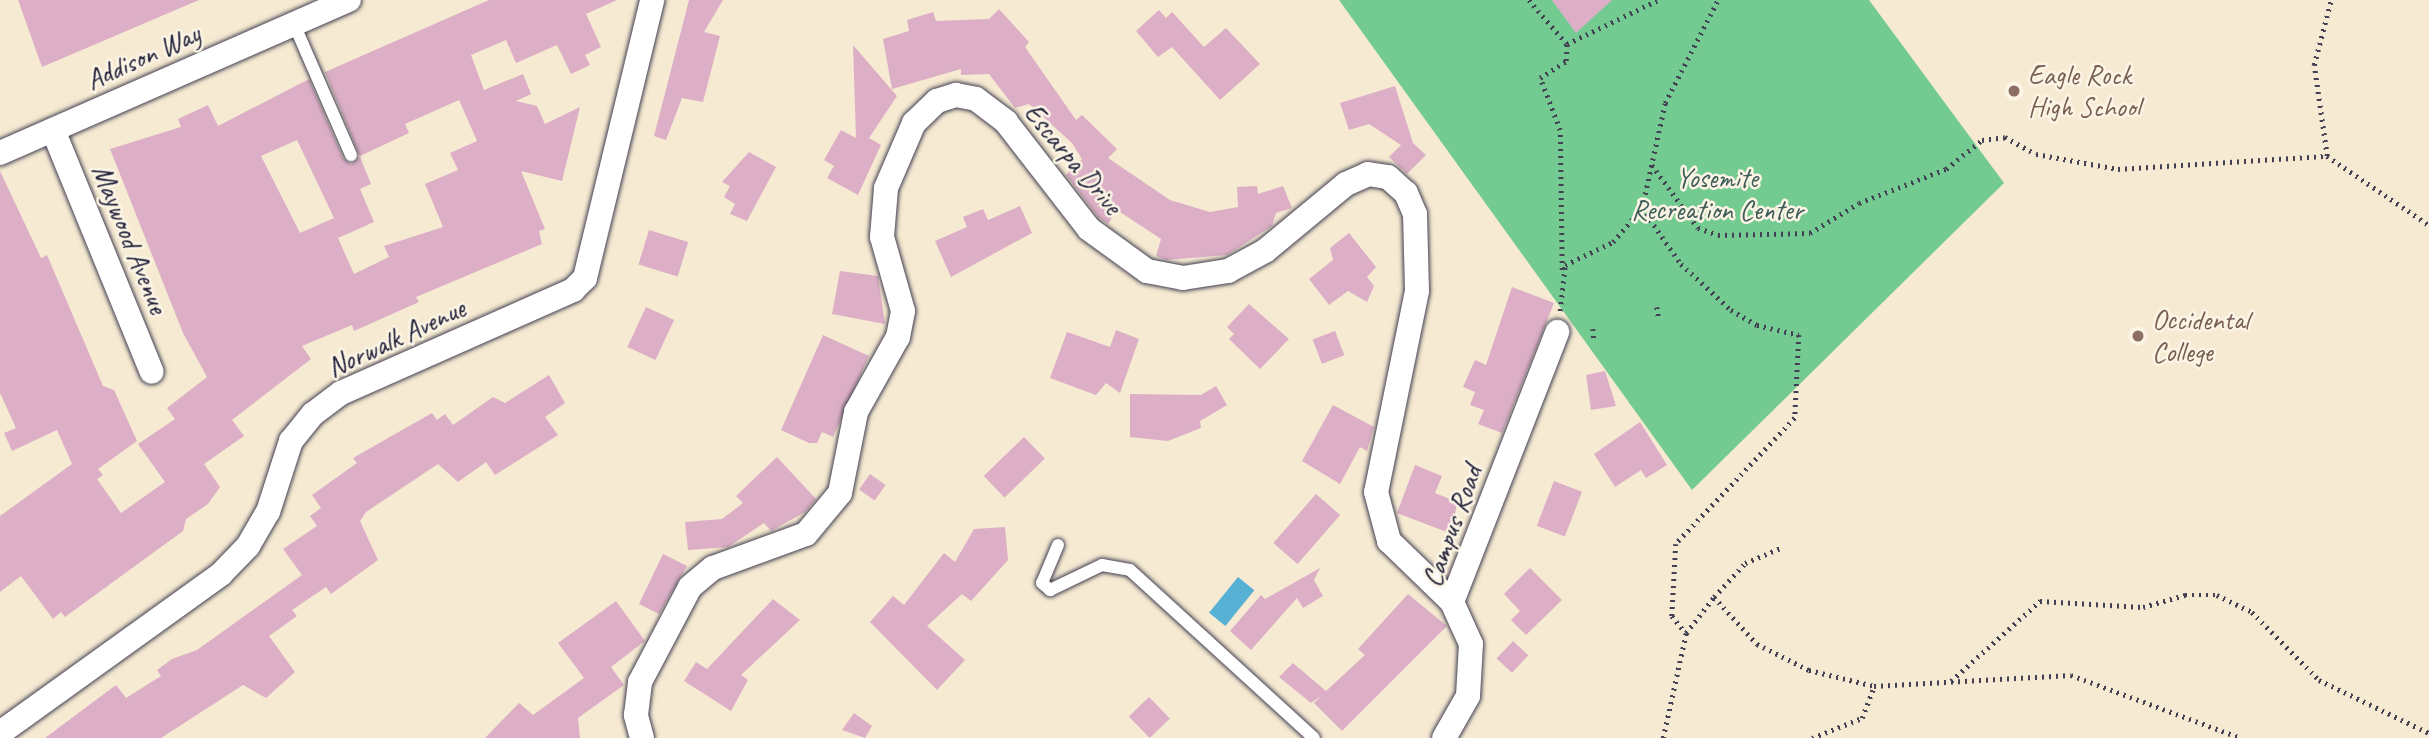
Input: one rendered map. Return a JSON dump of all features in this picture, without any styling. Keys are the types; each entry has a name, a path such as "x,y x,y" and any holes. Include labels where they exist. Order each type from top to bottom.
{"street":[{"name":"Addison Way","path":"0,153 349,0"},
{"name":"Norwalk Avenue","path":"0,733 221,574 248,546 268,512 291,441 313,414 341,393 573,290 585,278 652,0"},
{"name":"Escarpa Drive","path":"642,738 636,715 640,682 690,587 713,568 806,534 840,493 856,412 898,337 903,311 882,237 887,188 914,123 937,102 956,95 976,99 1006,122 1089,229 1147,271 1183,278 1228,271 1265,251 1346,184 1368,174 1388,177 1406,193 1415,214 1417,291 1404,376 1380,465 1378,519 1407,564 1452,602"},
{"name":"Maywood Avenue","path":"53,130 152,372"},
{"name":"Campus Road","path":"1444,738 1468,696 1472,673 1471,644 1452,602 1557,332"}],"lane":[{"path":"294,24 351,155"},
{"path":"1058,545 1042,583 1050,590 1102,565 1130,570 1314,738"}],"path":[{"path":"1529,0 1567,44 1566,61 1540,78 1560,130 1562,271 1557,332"},
{"path":"1567,44 1658,0"},
{"path":"1562,271 1576,256 1613,242 1642,208 1671,88 1718,0"},
{"path":"2327,156 2314,65 2318,32 2332,0"},
{"path":"1653,165 1698,228 1718,235 1783,238 1810,233 1858,203 1935,175 1990,137 2073,163 2118,169 2327,156 2429,225"},
{"path":"1642,208 1681,264 1731,310 1757,325 1799,335 1802,385 1795,418 1676,544 1672,616 1686,633"},
{"path":"1657,307 1659,319"},
{"path":"1592,329 1594,340"},
{"path":"1663,738 1686,633 1745,563 1783,547"},
{"path":"1951,681 2040,601 2143,607 2185,595 2217,595 2252,612 2319,680 2429,733"},
{"path":"1714,597 1780,658 1874,686 2071,674 2241,738"},
{"path":"1812,738 1862,718 1874,686"}],"green space":[{"name":"Yosemite Recreation Center","path":"1339,0 1869,0 2004,183 1692,490"}],"water":[{"path":"1238,577 1254,590 1225,626 1209,613"}],"building":[{"path":"18,0 199,0 42,67"},
{"path":"489,0 617,0 586,14 601,47 585,55 590,65 571,74 557,45 516,63 506,40 471,55 484,90 523,74 531,94 516,101 537,106 545,124 580,107 562,181 521,171 545,229 539,231 542,244 416,297 419,302 354,331 352,325 302,346 311,359 232,420 244,436 204,464 220,487 208,504 186,519 183,531 65,617 61,612 53,619 21,576 0,592 0,516 72,464 57,430 12,451 4,433 16,428 0,393 0,171 41,258 47,255 103,386 114,390 137,441 98,469 103,475 97,479 121,513 165,482 138,444 175,419 167,408 207,377 183,333 110,149 181,127 178,119 208,105 218,126 309,79 343,158 351,164 360,157 371,184 360,189 374,222 338,238 354,274 389,257 384,246 443,227 425,184 458,170 450,153 477,141 459,100 405,124 409,133 360,156 325,72","holes":["297,140 334,218 300,233 261,156"]},
{"path":"689,0 723,0 704,32 720,36 703,102 682,98 666,140 654,136"},
{"path":"1552,0 1612,0 1576,33"},
{"path":"999,9 1029,42 1025,47 1076,120 1082,115 1117,149 1108,158 1170,200 1210,212 1238,207 1237,187 1257,186 1258,194 1283,186 1292,208 1276,213 1272,226 1227,255 1166,260 1156,256 1161,239 1117,210 1108,224 1099,218 1066,175 1082,159 1072,143 1029,104 1015,108 989,74 961,75 961,69 892,89 883,39 909,31 907,20 933,12 936,21 989,19"},
{"path":"1159,10 1166,18 1172,12 1204,47 1226,28 1260,64 1220,100 1172,47 1158,57 1136,31"},
{"path":"853,45 897,96 869,138 881,145 858,195 827,178 834,166 824,160 841,130 856,138"},
{"path":"1395,86 1413,143 1426,155 1407,174 1389,157 1401,145 1369,124 1349,130 1340,103"},
{"path":"749,152 776,167 747,221 730,214 735,204 724,197 730,186 722,182"},
{"path":"1020,206 1032,233 951,277 935,241 967,227 963,217 983,209 988,220"},
{"path":"649,230 688,242 678,276 638,264"},
{"path":"1349,233 1376,267 1367,277 1374,286 1367,302 1348,291 1329,305 1309,279 1333,260 1330,248"},
{"path":"840,271 878,276 885,324 832,314"},
{"path":"1512,287 1554,303 1502,433 1478,424 1484,410 1470,405 1475,392 1463,387 1475,360 1486,365"},
{"path":"1249,304 1289,339 1260,369 1229,339 1234,334 1227,327"},
{"path":"646,307 674,320 656,360 627,347"},
{"path":"1116,330 1139,339 1120,393 1106,383 1096,395 1050,378 1067,332 1110,347"},
{"path":"1335,331 1344,355 1322,364 1313,340"},
{"path":"823,335 869,356 833,437 822,432 817,443 809,443 781,430"},
{"path":"1605,371 1616,406 1591,410 1586,375"},
{"path":"549,375 565,403 545,417 558,435 495,475 486,462 458,482 438,464 366,512 360,521 378,560 331,594 326,587 292,610 297,616 269,636 295,672 266,698 243,685 161,738 45,738 116,685 126,698 161,676 157,670 172,659 197,650 302,575 283,549 317,526 310,516 321,508 312,495 357,463 353,458 432,413 437,420 445,414 453,425 493,397 505,403"},
{"path":"1216,386 1227,405 1200,421 1201,428 1168,441 1130,437 1130,394 1201,395"},
{"path":"1333,405 1374,427 1367,451 1360,447 1340,484 1302,461"},
{"path":"1640,422 1667,465 1646,478 1641,470 1615,487 1594,454"},
{"path":"1024,437 1045,459 1005,497 984,476"},
{"path":"777,457 816,499 805,512 771,531 764,523 728,547 688,550 685,522 722,519 743,503 736,496"},
{"path":"1415,465 1442,476 1435,493 1457,502 1452,534 1397,513"},
{"path":"870,474 886,485 875,500 859,490"},
{"path":"1554,481 1582,492 1565,537 1537,526"},
{"path":"1316,494 1340,515 1298,564 1273,543"},
{"path":"1005,527 1008,560 971,601 962,594 927,626 965,660 937,690 870,622 893,596 904,605 944,553 955,562 974,529"},
{"path":"663,554 687,566 659,614 639,604"},
{"path":"1320,568 1314,580 1323,596 1303,608 1297,598 1251,650 1230,631 1261,595 1265,599"},
{"path":"1530,568 1562,600 1526,635 1511,620 1520,611 1504,594"},
{"path":"1408,594 1447,626 1342,731 1314,703 1321,696 1311,703 1279,677 1293,663 1326,691 1365,655 1358,649"},
{"path":"773,599 800,620 741,675 748,680 731,711 684,681 696,662 707,669"},
{"path":"616,601 645,641 611,667 624,685 578,718 580,738 485,738 519,703 533,715 584,678 558,643"},
{"path":"1513,641 1528,655 1512,673 1497,659"},
{"path":"1149,697 1170,719 1150,738 1129,716"},
{"path":"854,713 872,726 865,738 842,730"}],"place":[{"name":"Eagle Rock High School","path":"2014,91"},
{"name":"Occidental College","path":"2138,336"}]}
